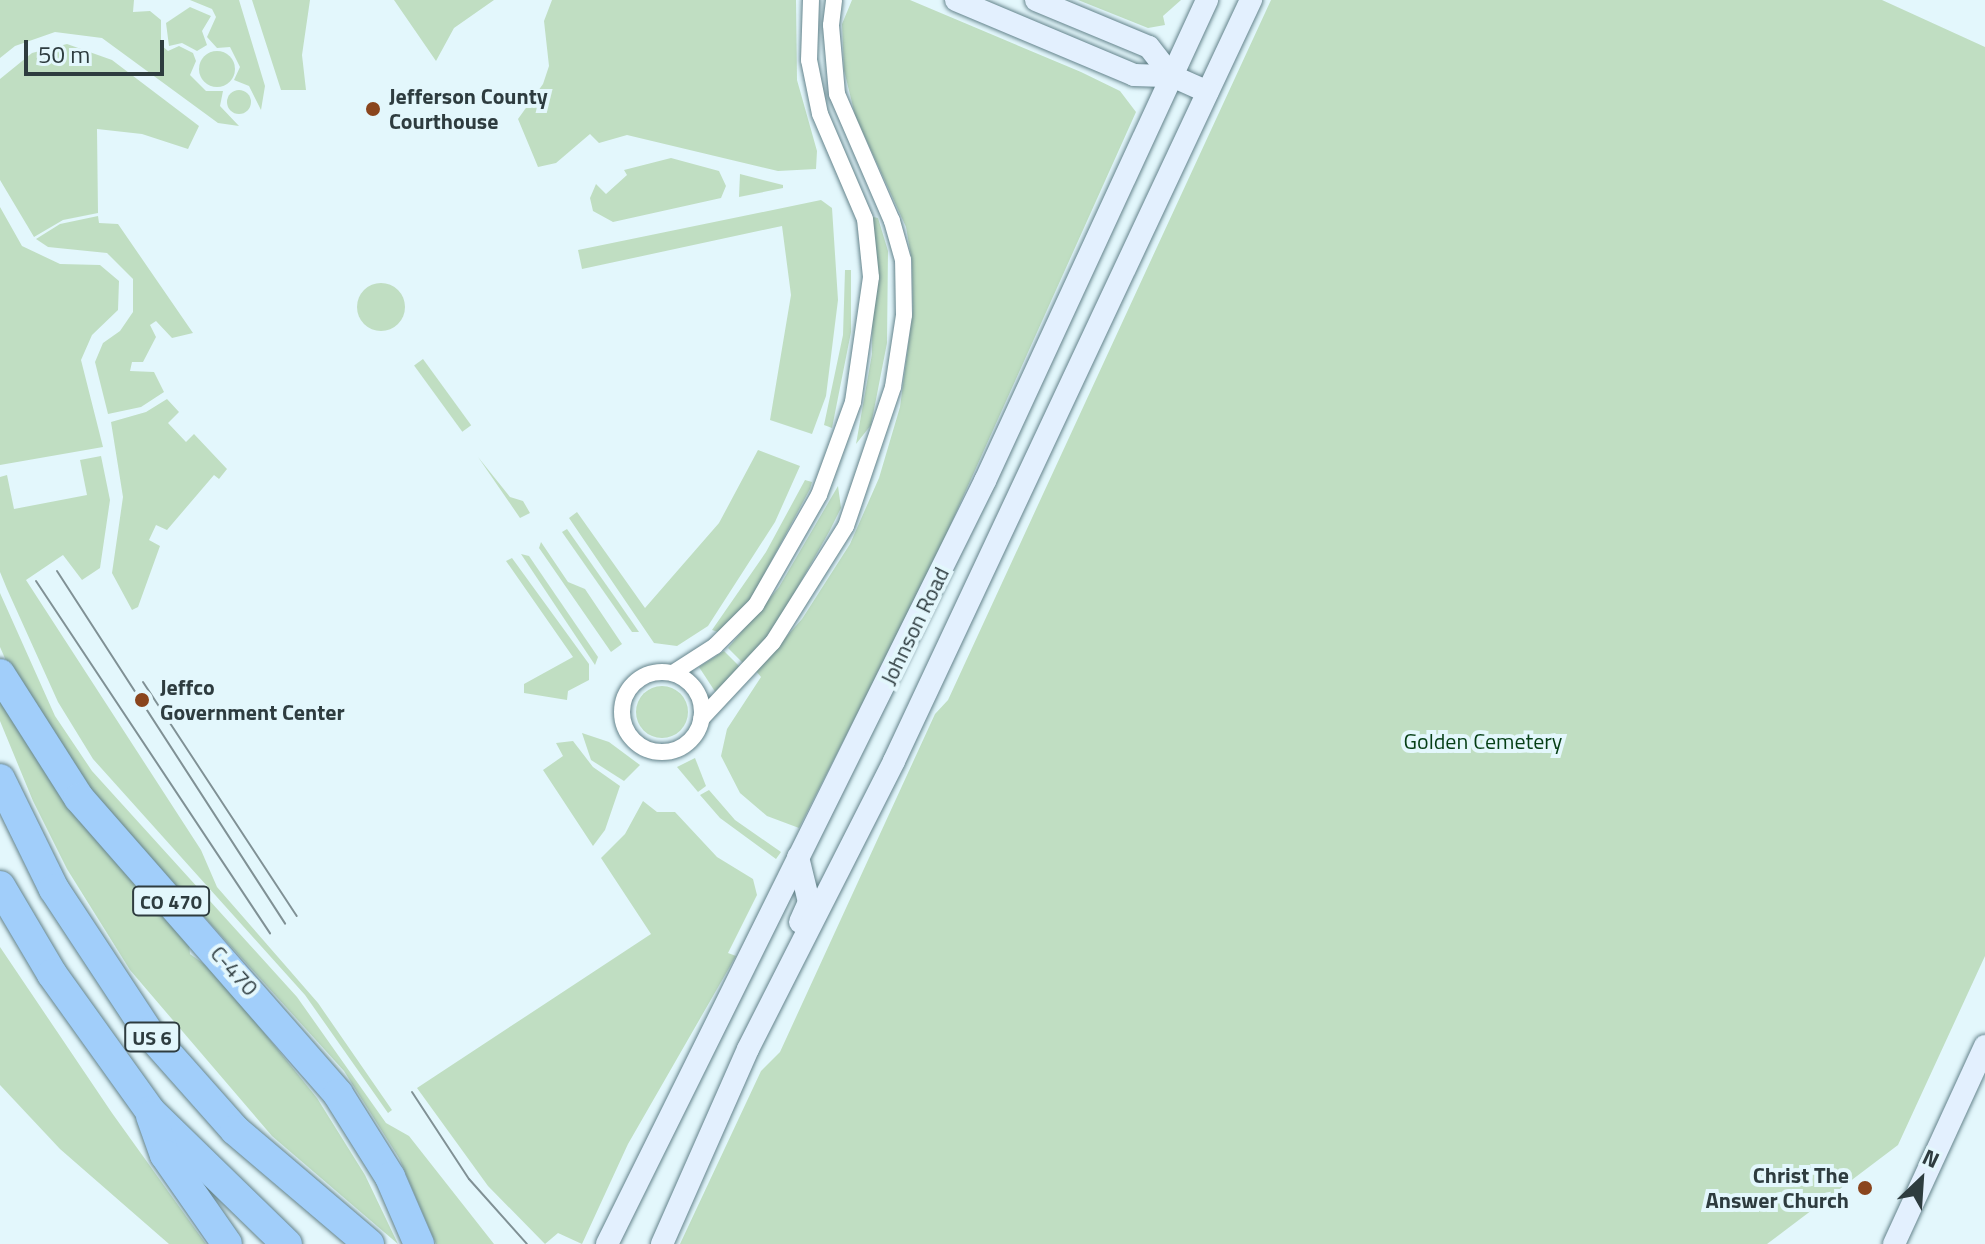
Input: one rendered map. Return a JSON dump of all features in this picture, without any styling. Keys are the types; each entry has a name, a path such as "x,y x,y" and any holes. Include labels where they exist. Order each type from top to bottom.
{"highway":[{"name":"C-470","path":"0,674 45,753 79,798 300,1044 390,1177 419,1244"},
{"name":"US 6","path":"0,779 54,889 149,1033 235,1130 369,1244"},
{"name":"US 6","path":"0,886 52,974 150,1111 287,1244"},
{"path":"150,1111 165,1155 227,1244"}],"main road":[{"path":"956,0 1134,75 1172,76 1208,92"},
{"path":"1036,0 1149,47 1172,76"},
{"name":"Johnson Road","path":"607,1244 972,508 1207,0"},
{"name":"Johnson Road","path":"662,1244 748,1049 920,707 1251,0"},
{"path":"748,1049 809,902 798,857"},
{"path":"1894,1244 1985,1046"}],"street":[{"path":"811,0 809,60 820,114 865,219 871,277 853,402 833,459 795,545 756,605 715,646 673,673 644,676 627,691 621,715 629,735 646,750 669,752 690,742 701,719 773,642 800,603 846,526 867,472 893,387 904,315 903,260 892,221 837,94 831,25 834,0"},
{"path":"849,180 869,173"},
{"path":"673,673 694,687 701,719"}],"green space":[{"path":"0,0 134,0 133,12 150,11 161,20 161,45 168,51 179,46 193,53 196,61 190,75 206,91 223,91 220,106 239,126 218,123 102,38 55,32 15,46 0,58"},
{"path":"190,0 239,0 265,86 261,110 249,86 234,80 240,67 230,47 217,48 207,37 216,17 212,9"},
{"path":"252,0 310,0 302,55 306,90 281,90"},
{"path":"394,0 494,0 454,28 436,61"},
{"path":"552,0 796,0 797,80 817,151 816,169 778,171 627,135 599,143 590,134 556,163 538,167 518,119 543,84 549,66 544,21"},
{"path":"852,0 910,0 1120,91 1136,112 932,566 799,828 767,816 740,793 721,756 727,729 761,677 756,671 802,619 850,544 879,478 900,407 913,310 912,262 906,227 855,115 844,70 842,24"},
{"path":"1078,0 1181,0 1163,16 1165,25 1148,28"},
{"name":"Golden Cemetery","path":"1271,0 1882,0 1985,47 1985,956 1898,1145 1767,1244 680,1244 761,1071 780,1052 935,714 948,700"},
{"path":"190,7 211,16 202,31 207,45 197,51 182,43 169,46 166,23"},
{"path":"67,44 112,60 199,126 188,149 142,134 97,129 98,213 63,220 34,237 0,180 0,79 32,53"},
{"path":"217,51 230,56 235,69 230,82 217,87 204,82 199,69 204,56"},
{"path":"239,90 248,93 251,102 248,111 239,114 230,111 227,102 230,93"},
{"path":"671,158 719,171 726,186 721,198 613,222 593,211 590,198 596,184 606,194 627,175 624,170"},
{"path":"740,174 783,185 783,188 739,197"},
{"path":"821,200 832,208 838,300 826,396 812,434 770,420 791,295 782,226 582,269 578,250"},
{"path":"0,207 22,246 60,264 100,265 119,281 118,310 92,335 81,360 103,447 0,465"},
{"path":"98,216 99,223 118,224 193,333 172,338 156,321 150,325 156,337 143,362 132,362 130,371 154,372 164,392 141,407 108,414 95,362 103,343 120,331 133,312 133,279 107,253 48,247 36,239 60,224"},
{"path":"873,217 878,218 888,251 887,343 871,425 856,444 872,354"},
{"path":"845,270 851,270 851,332 832,428 824,425 843,335"},
{"path":"381,283 398,290 405,307 398,324 381,331 364,324 357,307 364,290"},
{"path":"423,359 471,425 462,432 414,365"},
{"path":"167,399 179,412 168,423 186,442 194,434 227,469 219,479 214,475 167,530 156,525 149,540 160,546 138,607 132,610 112,573 123,497 111,422 146,412"},
{"path":"758,450 800,466 775,522 708,626 677,646 654,643 569,518 577,512 645,608 719,523"},
{"path":"101,456 110,500 100,568 82,580 63,555 26,580 201,850 217,887 318,1003 392,1110 388,1113 305,995 93,759 58,702 7,589 0,572 0,477 7,475 14,509 87,495 80,460"},
{"path":"478,457 510,497 523,501 530,513 520,518"},
{"path":"805,480 812,482 810,489 747,606 718,632 712,630 766,552"},
{"path":"838,486 841,508 829,532 771,634 743,663 728,648 779,587"},
{"path":"567,529 639,632 632,632 562,532"},
{"path":"541,542 568,582 585,589 622,644 611,652 539,548"},
{"path":"521,554 529,556 598,657 595,665"},
{"path":"512,558 589,664 589,680 568,691 567,700 524,693 524,684 573,657 506,561"},
{"path":"0,593 55,716 92,771 297,997 386,1123 409,1136 494,1244 436,1244 399,1158 344,1071 92,793 11,672 0,647"},
{"path":"724,651 740,667 716,693 699,667"},
{"path":"662,686 680,694 688,712 680,730 662,738 644,730 636,712 644,694"},
{"path":"0,698 189,944 190,954 215,972 317,1098 365,1175 398,1244 272,1136 130,970 67,869 33,801 0,721"},
{"path":"582,733 609,742 640,765 624,781 591,760"},
{"path":"573,741 593,767 620,786 605,830 593,846 543,770 563,756 556,743"},
{"path":"695,758 706,786 698,792 677,767"},
{"path":"709,790 735,820 781,852 776,859 720,818 700,795"},
{"path":"643,801 657,812 675,812 717,857 753,879 757,895 728,953 736,956 628,1144 582,1244 558,1233 545,1244 488,1186 417,1088 651,934 601,858 625,834"},
{"path":"0,947 112,1113 206,1244 169,1244 60,1149 0,1085"}],"tram line":[{"path":"57,571 285,924"},
{"path":"36,581 270,933"},
{"path":"143,682 297,916"},
{"path":"412,1092 469,1179 527,1244"}],"place":[{"name":"Jefferson County Courthouse","path":"373,109"},
{"name":"Jeffco Government Center","path":"142,700"},
{"name":"Christ The Answer Church","path":"1865,1188"}]}
